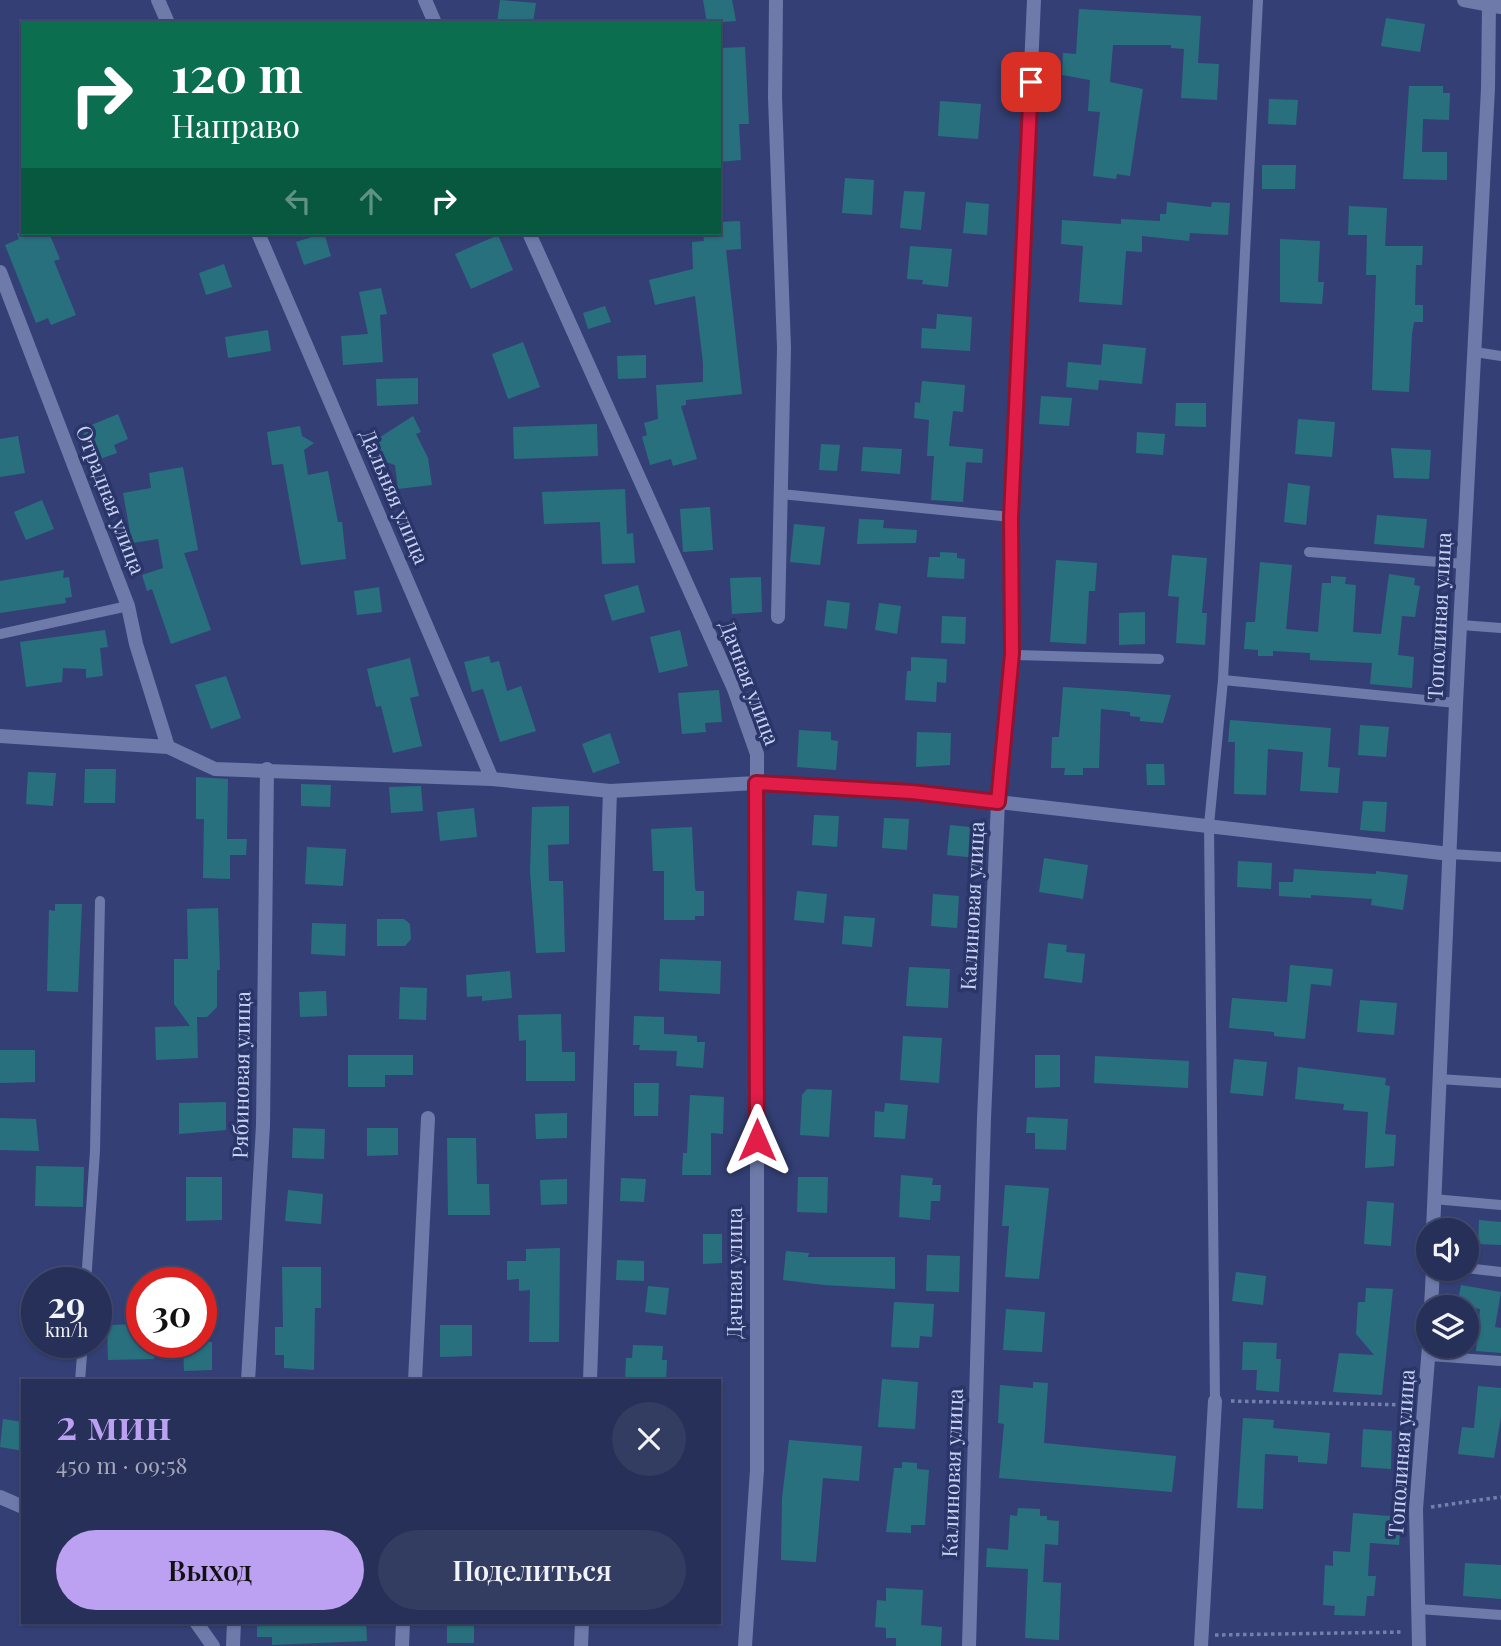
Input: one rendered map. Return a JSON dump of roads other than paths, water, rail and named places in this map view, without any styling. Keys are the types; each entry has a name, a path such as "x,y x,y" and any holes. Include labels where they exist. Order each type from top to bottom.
{"street":[{"path":"158,0 167,21"},
{"path":"425,0 434,21"},
{"path":"776,0 775,96 784,348 778,617"},
{"name":"Калиновая улица","path":"969,1646 984,1118 998,802 1012,654 1011,517 1034,0"},
{"path":"1464,0 1495,6"},
{"name":"Тополиная улица","path":"1433,1218 1475,352 1495,90 1495,6"},
{"name":"Дальняя улица","path":"259,235 492,779"},
{"name":"Дачная улица","path":"531,235 734,689 757,754 757,1469 745,1646"},
{"name":"Отрадная улица","path":"0,272 128,606 136,644 168,747"},
{"path":"0,736 168,747 215,769 492,779 610,791 756,783 912,792 1450,855"},
{"name":"Рябиновая улица","path":"248,1379 263,1125 267,769"},
{"path":"590,1379 610,791"},
{"path":"415,1379 428,1118"},
{"name":"Тополиная улица","path":"1419,1639 1416,1509 1429,1358"},
{"path":"1201,1640 1215,1401"},
{"path":"0,1497 21,1506"},
{"path":"197,1624 213,1646"},
{"path":"233,1646 234,1624"},
{"path":"401,1646 403,1624"},
{"path":"581,1646 582,1624"}],"lane":[{"path":"1215,1401 1209,825 1223,680 1258,0"},
{"path":"1475,352 1501,356"},
{"path":"781,494 1011,517"},
{"path":"1309,552 1465,564"},
{"path":"0,634 128,606"},
{"path":"1461,625 1501,628"},
{"path":"1012,654 1159,659"},
{"path":"1223,680 1456,703"},
{"path":"1450,855 1501,857"},
{"path":"87,1267 95,1151 100,901"},
{"path":"1439,1079 1501,1083"},
{"path":"1433,1199 1501,1205"},
{"path":"1479,1269 1501,1272"},
{"path":"80,1379 82,1358"},
{"path":"1479,1358 1501,1361"},
{"path":"1419,1609 1501,1615"}]}
